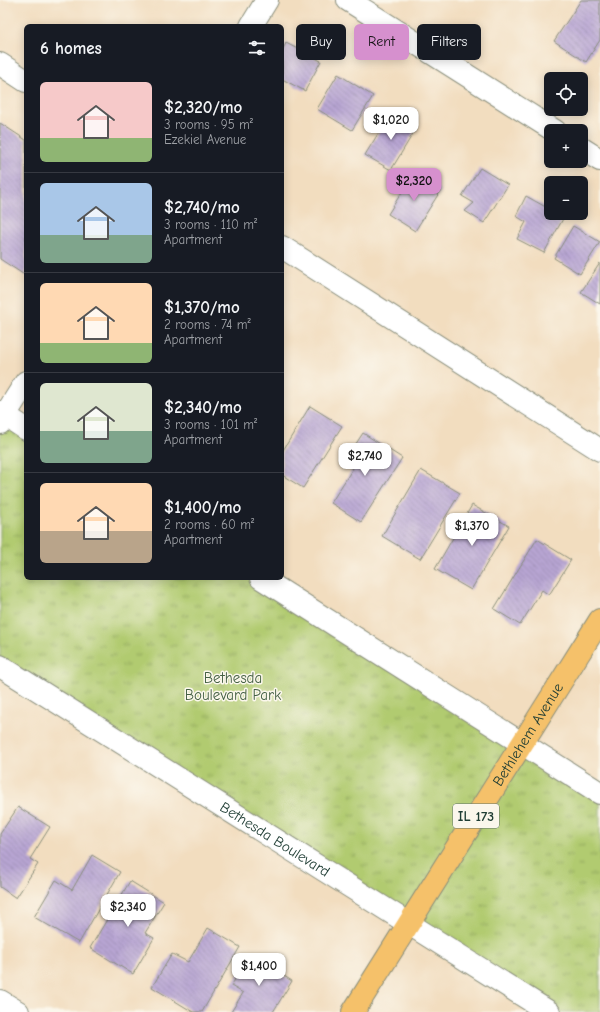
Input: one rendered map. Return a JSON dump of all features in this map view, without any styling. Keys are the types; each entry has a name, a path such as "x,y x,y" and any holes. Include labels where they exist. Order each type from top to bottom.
{"main road":[{"name":"Bethlehem Avenue","path":"353,1012 600,620"}],"street":[{"path":"252,24 267,0"},
{"path":"348,0 544,124"},
{"path":"0,64 24,80"},
{"path":"588,152 600,160"},
{"path":"284,248 600,450"},
{"path":"24,385 2,417 24,428"},
{"path":"264,580 600,793"},
{"name":"Bethesda Boulevard","path":"0,666 549,1012"},
{"path":"0,1001 18,1012"}],"green space":[{"name":"Bethesda Boulevard Park","path":"0,423 24,429 24,580 264,580 600,793 600,1012 549,1012 0,666"}],"building":[{"path":"581,0 600,0 600,40 586,62 554,41"},
{"path":"286,43 296,48 296,60 321,61 305,91 284,80 284,47"},
{"path":"338,74 373,96 352,130 317,109"},
{"path":"392,111 417,127 391,170 365,155"},
{"path":"0,123 24,139 24,275 0,259"},
{"path":"480,168 508,185 484,223 465,211 474,203 462,196"},
{"path":"414,173 441,190 415,231 388,214"},
{"path":"526,196 544,206 544,220 562,220 544,253 517,239 526,222 516,216"},
{"path":"573,226 600,242 580,274 554,258"},
{"path":"600,263 600,304 581,292"},
{"path":"310,406 342,426 303,488 284,476 284,449"},
{"path":"363,433 402,458 361,522 331,503 353,468 344,462"},
{"path":"421,470 460,493 420,559 382,536"},
{"path":"472,505 509,526 471,590 435,569"},
{"path":"537,539 571,560 549,595 542,590 520,625 494,609"},
{"path":"18,807 50,827 30,859 38,864 16,898 0,887 0,834"},
{"path":"92,855 120,872 79,943 34,917 56,880 72,890"},
{"path":"130,881 164,902 145,933 154,938 133,974 90,948"},
{"path":"208,928 240,947 202,1012 193,1012 152,987 172,954 188,962"},
{"path":"250,955 292,981 273,1012 231,1012 243,993 231,986"}]}
